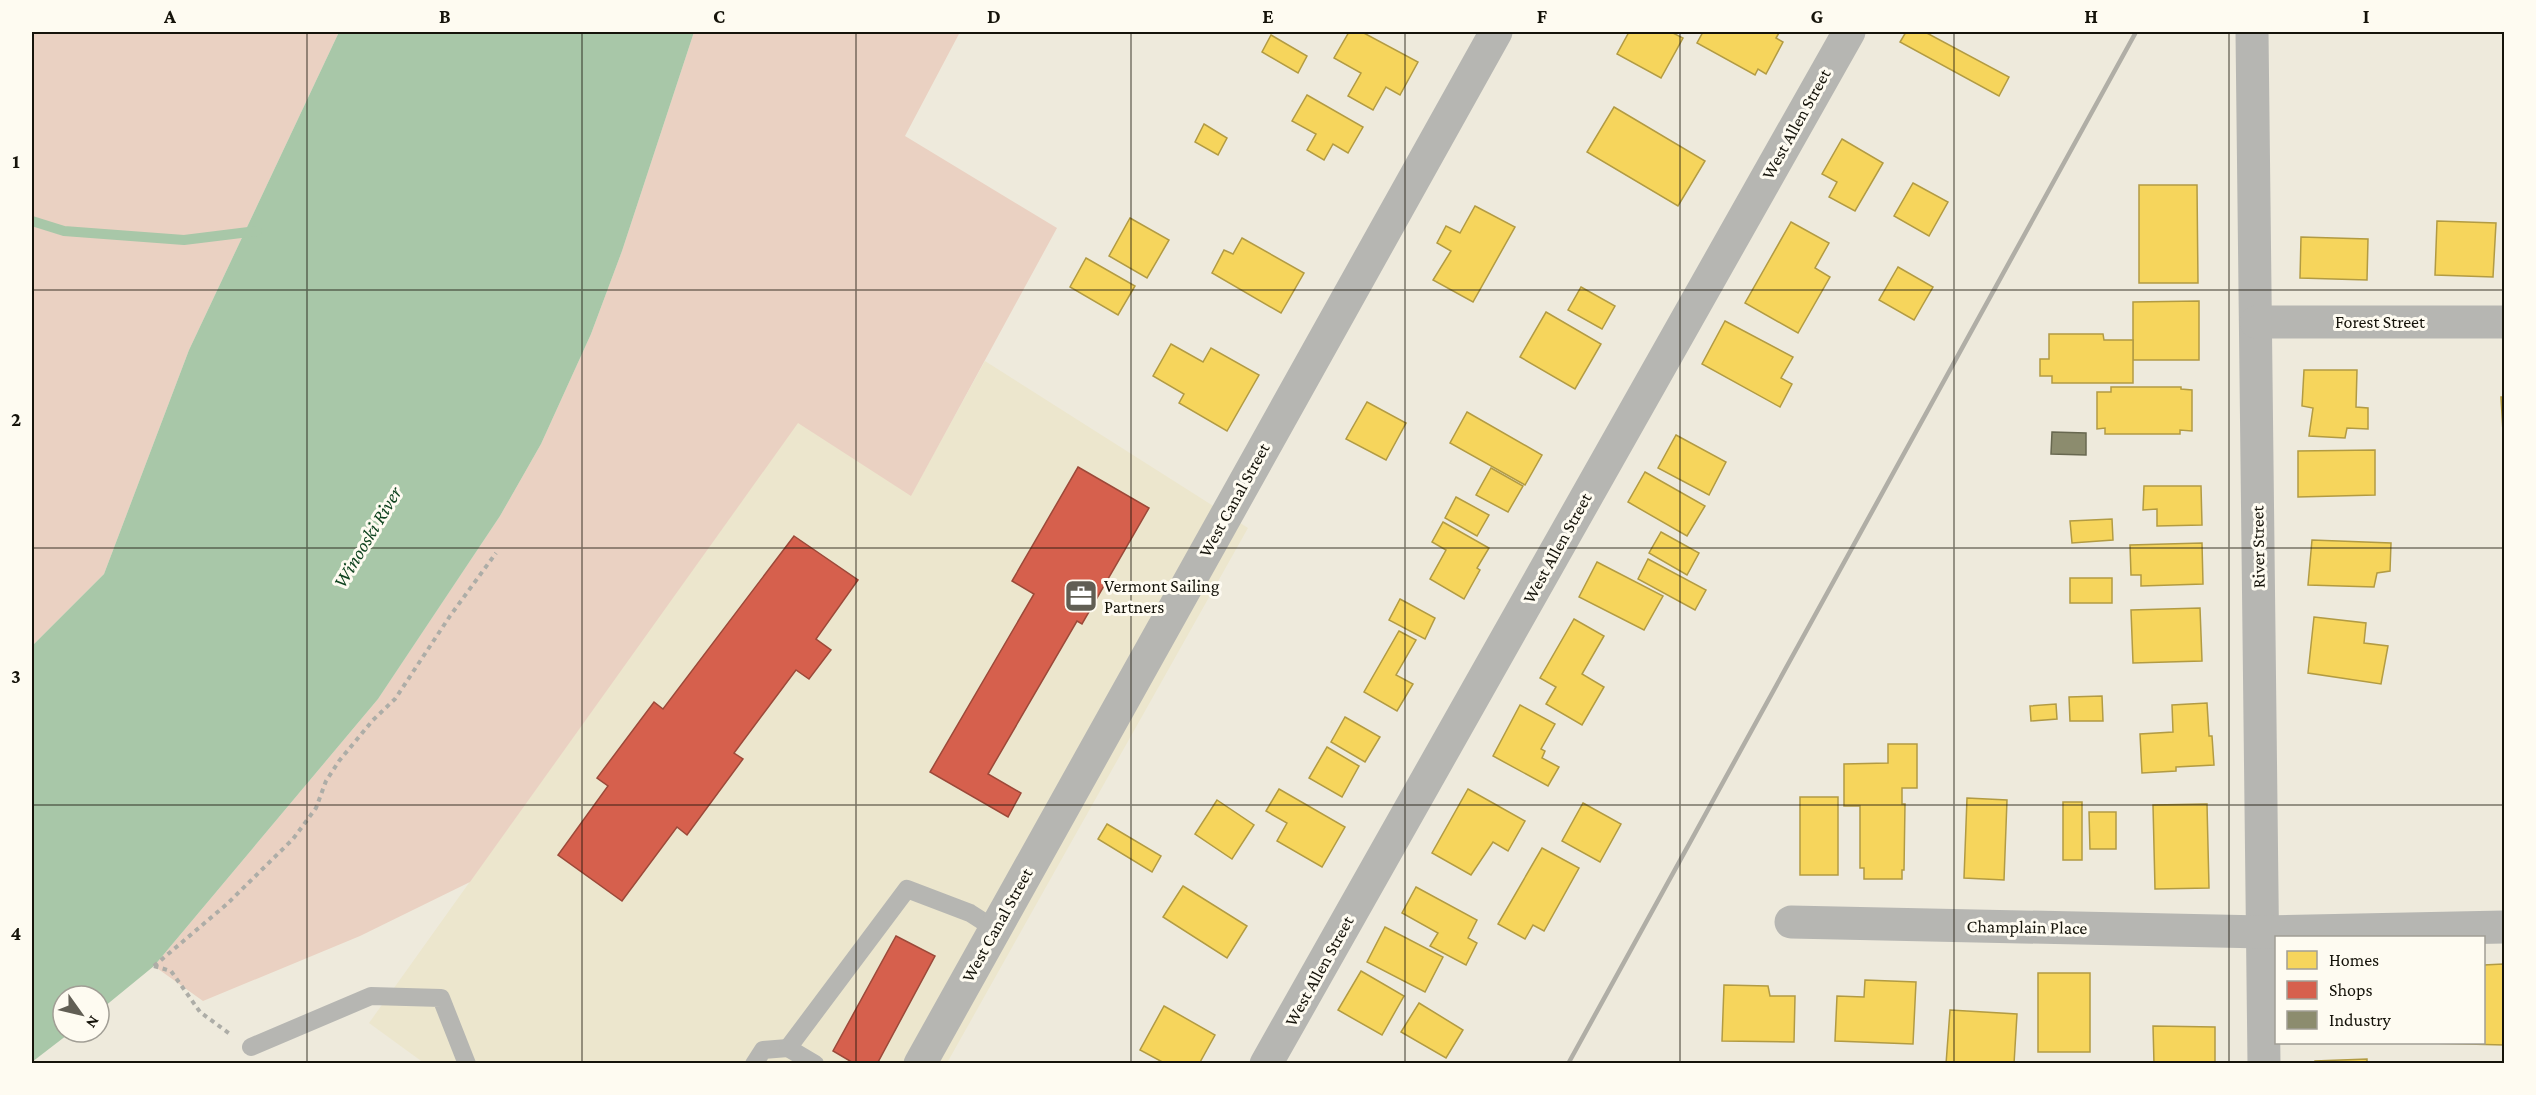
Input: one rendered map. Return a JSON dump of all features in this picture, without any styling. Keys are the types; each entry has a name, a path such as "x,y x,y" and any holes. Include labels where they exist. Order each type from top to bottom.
{"street":[{"name":"West Canal Street","path":"920,1064 1496,32"},
{"name":"West Allen Street","path":"1266,1064 1849,32"},
{"name":"River Street","path":"2252,32 2264,1064"},
{"name":"Forest Street","path":"2256,322 2505,322"},
{"name":"Champlain Place","path":"1791,922 2263,932 2505,927"}],"lane":[{"path":"788,1048 907,889 970,913 995,929"},
{"path":"251,1047 371,996 441,998 467,1064"},
{"path":"754,1064 763,1050 788,1048 815,1064"}],"path":[{"path":"251,1047 200,1012 171,971 154,966 227,904 293,839 316,808 326,781 339,761 394,699 496,553"}],"shaded area":[{"path":"32,32 339,32 189,350 104,574 32,646"},
{"path":"694,32 960,32 905,136 1057,228 911,496 798,423 470,882 360,936 203,1001 154,966 378,699 500,516 541,444 591,334 622,251"},
{"path":"985,361 1248,528 947,1063 424,1063 369,1023 798,422 911,495"}],"water":[{"name":"Winooski River","path":"339,32 694,32 622,251 591,334 541,444 500,516 378,699 154,966 111,1001 111,984 51,984 51,1044 55,1044 32,1062 32,646 104,574 189,350"}],"building: Homes":[{"path":"1349,32 1362,32 1418,62 1400,95 1386,87 1373,110 1348,96 1361,73 1334,58"},
{"path":"1629,32 1671,32 1683,38 1661,78 1617,54"},
{"path":"1703,32 1776,32 1779,33 1776,38 1783,42 1766,74 1758,69 1755,75 1697,43"},
{"path":"1906,32 1925,32 2009,77 1999,96 1900,42"},
{"path":"1271,35 1307,56 1298,73 1262,52"},
{"path":"1307,95 1363,127 1348,153 1333,144 1324,160 1307,150 1316,134 1292,121"},
{"path":"1614,107 1705,161 1678,206 1587,152"},
{"path":"1204,124 1227,138 1218,155 1195,142"},
{"path":"1842,139 1883,163 1855,211 1829,197 1837,182 1822,174"},
{"path":"1913,183 1948,202 1929,236 1894,216"},
{"path":"2139,185 2197,185 2198,283 2139,283"},
{"path":"1475,206 1515,227 1473,302 1433,280 1451,251 1437,243 1446,226 1460,233"},
{"path":"1130,218 1169,240 1147,278 1109,256"},
{"path":"2437,221 2496,223 2493,277 2435,275"},
{"path":"1791,222 1829,243 1815,268 1830,277 1798,333 1745,303"},
{"path":"2301,237 2368,239 2367,280 2300,278"},
{"path":"1242,238 1304,273 1281,313 1212,273 1224,250 1233,254"},
{"path":"1086,258 1135,286 1118,315 1070,287"},
{"path":"1898,267 1933,287 1914,320 1879,300"},
{"path":"1581,287 1615,306 1602,329 1568,310"},
{"path":"2199,301 2199,360 2133,360 2133,302"},
{"path":"1546,312 1601,344 1575,389 1520,357"},
{"path":"1725,321 1793,357 1781,378 1792,384 1780,407 1702,364"},
{"path":"2049,334 2103,334 2104,340 2133,340 2133,383 2052,383 2052,376 2040,376 2040,359 2049,359"},
{"path":"1171,344 1203,362 1211,348 1259,375 1227,431 1179,403 1184,394 1153,376"},
{"path":"2304,370 2357,370 2356,407 2368,408 2368,429 2347,428 2345,438 2309,436 2313,408 2302,406"},
{"path":"2111,387 2181,387 2181,389 2192,390 2192,431 2180,430 2180,434 2105,434 2105,428 2097,429 2097,392 2111,392"},
{"path":"2501,397 2504,397 2504,450"},
{"path":"1367,402 1406,423 1386,460 1346,439"},
{"path":"1467,412 1542,455 1525,485 1450,443"},
{"path":"1676,435 1726,462 1709,495 1658,468"},
{"path":"2375,450 2375,495 2298,497 2298,451"},
{"path":"1491,468 1523,486 1508,512 1476,495"},
{"path":"1645,472 1705,506 1687,536 1628,502"},
{"path":"2144,486 2201,486 2202,525 2157,526 2157,509 2143,510"},
{"path":"1456,497 1489,515 1477,536 1445,518"},
{"path":"2112,519 2113,540 2072,543 2070,521"},
{"path":"1443,522 1489,548 1477,568 1480,570 1464,599 1430,579 1446,550 1432,542"},
{"path":"1661,532 1699,553 1687,575 1649,553"},
{"path":"2312,540 2391,543 2390,571 2377,573 2374,587 2308,585"},
{"path":"2202,543 2203,584 2141,586 2141,575 2131,575 2130,545"},
{"path":"1648,559 1706,590 1695,610 1638,579"},
{"path":"1597,562 1663,596 1644,630 1579,597"},
{"path":"2070,578 2112,578 2112,603 2070,603"},
{"path":"1400,599 1435,618 1425,639 1389,620"},
{"path":"2200,608 2202,661 2133,663 2131,610"},
{"path":"2314,617 2366,623 2364,643 2388,646 2381,684 2308,673"},
{"path":"1574,619 1604,636 1582,674 1604,687 1582,725 1546,704 1556,687 1540,678"},
{"path":"1399,631 1416,640 1396,675 1413,684 1397,711 1364,692"},
{"path":"2102,696 2103,721 2070,721 2069,697"},
{"path":"2207,703 2214,765 2176,767 2176,771 2142,773 2140,734 2173,732 2172,705"},
{"path":"2056,704 2057,719 2031,721 2030,706"},
{"path":"1520,705 1555,724 1541,749 1545,751 1542,758 1559,767 1548,786 1493,756"},
{"path":"1345,717 1380,737 1365,762 1331,742"},
{"path":"1888,744 1917,744 1917,788 1902,788 1902,804 1905,804 1904,870 1902,870 1902,879 1864,879 1864,868 1860,868 1860,806 1844,806 1844,764 1888,763"},
{"path":"1327,747 1359,766 1342,797 1309,778"},
{"path":"1279,789 1345,827 1322,867 1277,841 1287,823 1266,811"},
{"path":"1468,789 1525,821 1508,851 1493,842 1471,875 1432,853"},
{"path":"1800,797 1838,797 1838,875 1800,875"},
{"path":"1967,798 2007,800 2004,880 1964,878"},
{"path":"1217,800 1254,825 1232,859 1195,834"},
{"path":"2063,802 2082,802 2082,860 2063,860"},
{"path":"1583,803 1621,824 1600,862 1562,841"},
{"path":"2207,804 2209,888 2155,889 2153,805"},
{"path":"2089,812 2116,812 2116,849 2090,849"},
{"path":"1107,824 1161,856 1152,872 1098,839"},
{"path":"1542,848 1579,868 1544,931 1533,925 1525,939 1498,924"},
{"path":"1183,886 1247,926 1227,958 1163,917"},
{"path":"1416,887 1477,920 1468,938 1477,943 1466,965 1430,946 1438,933 1402,913"},
{"path":"1385,927 1443,957 1425,992 1367,962"},
{"path":"2503,964 2504,1045 2466,1044 2485,1044 2485,965"},
{"path":"1361,971 1404,996 1382,1035 1338,1010"},
{"path":"2038,973 2090,973 2090,1052 2038,1052"},
{"path":"1865,980 1916,982 1913,1044 1835,1041 1837,996 1864,997"},
{"path":"1724,985 1768,986 1770,996 1795,996 1794,1042 1722,1041"},
{"path":"1419,1003 1463,1030 1446,1058 1401,1032"},
{"path":"1164,1006 1215,1035 1199,1064 1166,1064 1140,1050"},
{"path":"1950,1010 2017,1014 2014,1064 1946,1064"},
{"path":"2153,1026 2215,1027 2215,1064 2154,1064"},
{"path":"2367,1059 2367,1064 2315,1064 2315,1061"}],"building: Shops":[{"path":"1078,467 1149,508 1082,624 1077,621 988,774 1021,793 1008,817 930,772 1034,594 1012,581"},
{"path":"794,536 858,580 816,639 831,650 809,679 796,670 734,753 743,759 687,835 677,827 622,901 558,855 608,786 597,778 654,702 663,709"},
{"path":"896,936 935,956 877,1064 855,1064 833,1051"}],"building: Industry":[{"path":"2052,432 2086,433 2086,455 2051,454"}],"waterway":[{"path":"32,221 64,231 184,240 257,231"}],"railway":[{"path":"1568,1064 2136,32"}],"place":[{"name":"Vermont Sailing Partners","path":"1081,596"}]}
